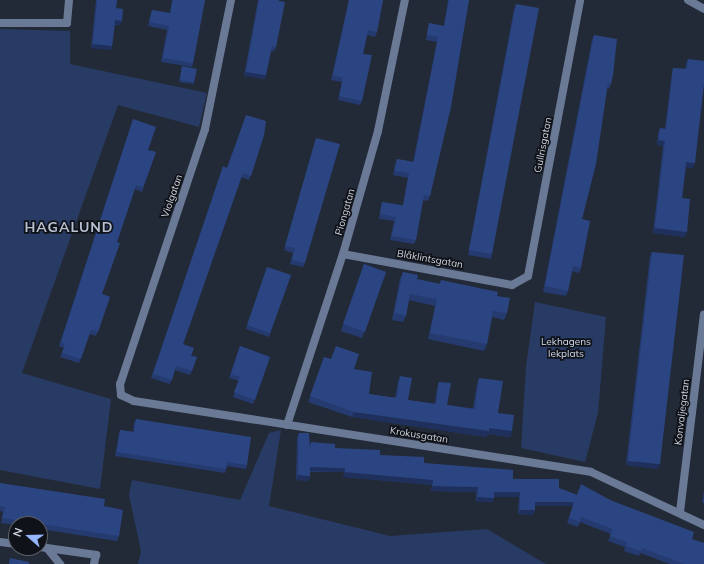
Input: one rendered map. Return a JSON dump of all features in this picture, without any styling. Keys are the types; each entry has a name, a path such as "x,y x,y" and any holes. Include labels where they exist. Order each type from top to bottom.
{"street":[{"path":"0,23 67,23 69,0"},
{"name":"Violgatan","path":"121,395 120,384 205,129 231,0"},
{"name":"Piongatan","path":"287,425 343,254 378,131 406,0"},
{"name":"Gullrisgatan","path":"512,285 528,276 580,0"},
{"path":"688,0 704,9"},
{"name":"Blåklintsgatan","path":"343,254 512,285"},
{"name":"Konvaljegatan","path":"680,512 704,314"},
{"name":"Krokusgatan","path":"121,395 134,401 591,472 680,512 704,525"},
{"path":"48,548 96,555 94,564"},
{"path":"48,551 60,564"}],"green space":[{"path":"0,29 70,31 70,64 207,93 199,127 118,105 22,373 111,399 100,489 0,470"},
{"name":"Lekhagens lekplats","path":"535,302 606,317 598,413 585,462 521,448 526,367"},
{"path":"281,430 269,506 390,536 487,529 546,564 138,564 141,551 129,495 132,480 240,500 269,433"}],"building":[{"path":"97,0 117,0 116,8 123,9 122,21 115,20 112,46 93,44"},
{"path":"173,0 205,0 193,63 163,58 169,26 149,22 152,10 170,13"},
{"path":"259,0 279,0 285,2 276,47 272,46 266,75 246,72"},
{"path":"349,0 383,0 377,32 368,30 363,54 372,55 362,101 339,96 343,78 333,75"},
{"path":"449,0 469,0 451,107 430,196 424,195 416,240 392,236 396,217 380,214 382,202 403,206 409,173 395,171 397,159 414,162 438,37 427,35 429,23 444,26"},
{"path":"516,4 539,8 492,254 469,250"},
{"path":"594,35 617,39 613,75 611,84 608,83 596,164 582,219 590,221 581,268 573,266 568,291 545,286"},
{"path":"688,59 704,61 704,84 695,163 686,162 682,198 690,199 687,232 655,228 665,141 659,140 660,128 666,129 673,68 687,69"},
{"path":"182,66 197,69 194,82 180,80"},
{"path":"246,115 266,121 264,135 251,176 243,173 183,344 194,348 191,356 197,357 192,371 176,366 172,380 153,374 223,166 227,168"},
{"path":"133,119 156,127 148,150 156,152 143,187 136,185 117,242 120,243 102,294 110,297 98,332 91,330 81,359 62,353 65,344 61,342"},
{"path":"316,138 340,144 305,263 292,260 295,248 285,246"},
{"path":"652,252 684,255 660,464 628,461"},
{"path":"364,264 386,272 365,332 343,324"},
{"path":"267,267 291,275 270,333 247,325"},
{"path":"403,272 418,275 417,279 440,284 441,280 498,292 497,296 510,298 507,313 493,311 487,344 430,333 437,299 410,294 406,316 394,313"},
{"path":"240,346 270,357 255,400 234,392 240,377 231,374"},
{"path":"336,346 359,354 354,369 372,372 369,394 397,398 400,376 412,378 408,400 436,404 439,382 451,383 447,405 475,409 479,378 503,381 498,413 514,415 512,431 489,428 489,431 354,412 310,396 324,357 331,359"},
{"path":"136,419 251,437 247,465 227,462 226,469 117,452 120,430 134,432"},
{"path":"299,433 309,433 310,451 311,442 335,444 335,448 380,450 380,455 424,457 424,463 513,470 513,479 559,479 559,488 577,495 581,484 610,500 694,532 692,539 704,543 704,564 684,564 642,548 641,551 626,546 627,542 610,536 613,529 581,517 580,522 569,518 574,502 535,502 535,510 520,510 520,492 494,492 494,498 478,497 478,487 433,486 433,480 345,472 345,468 310,467 310,476 298,475"},
{"path":"0,483 105,499 104,506 123,510 119,536 48,525 48,516 8,516 8,519 2,518 5,507 0,506"},
{"path":"10,558 29,562 29,564 9,564"}],"district":[{"name":"HAGALUND","path":"69,227"}]}
